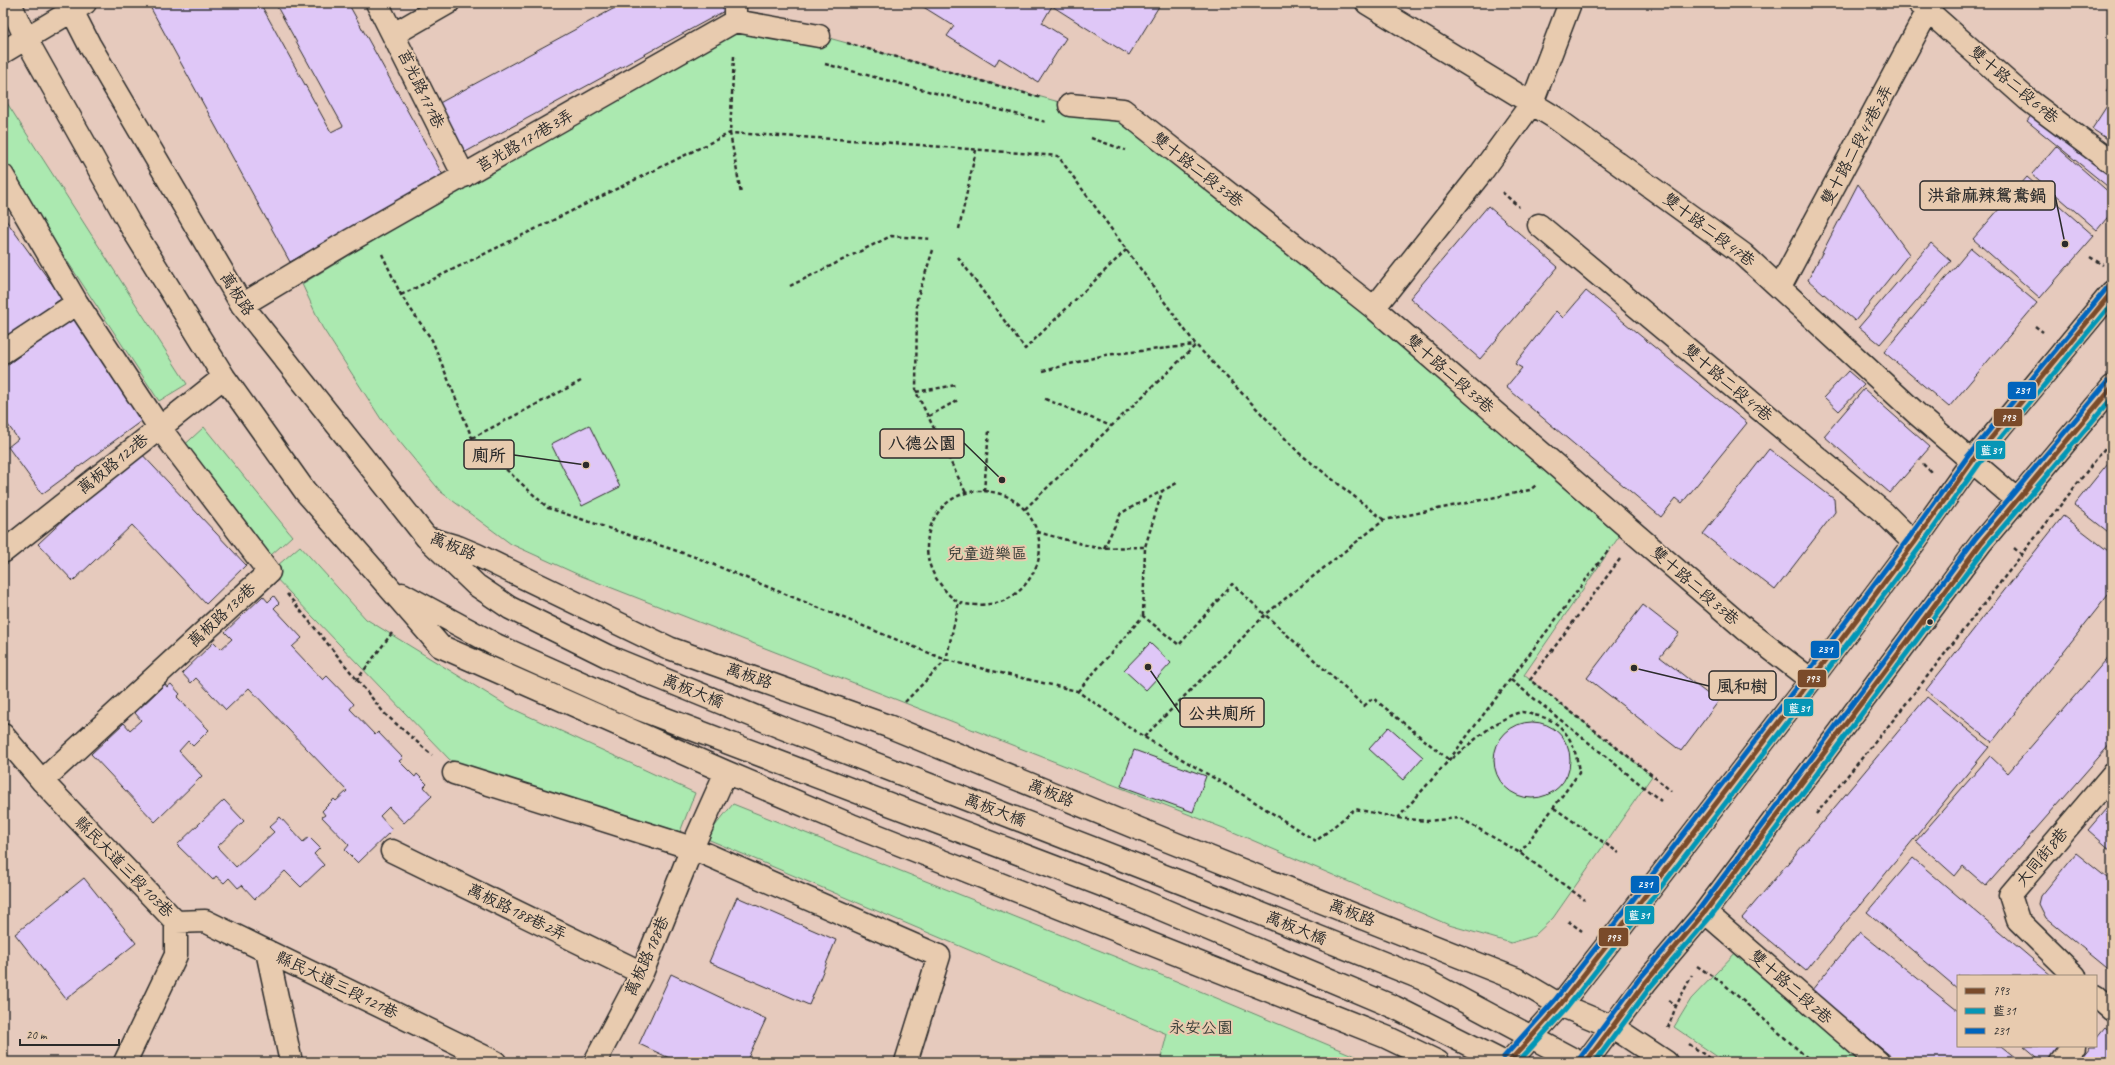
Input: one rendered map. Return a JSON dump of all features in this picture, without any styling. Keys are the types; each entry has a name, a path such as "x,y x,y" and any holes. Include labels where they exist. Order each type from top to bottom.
{"street":[{"path":"10,3 26,39 132,228 224,377 305,491 440,646 726,772 851,824 1386,1037 1438,1062"},
{"name":"莒光路171巷","path":"377,3 394,34 464,176"},
{"path":"394,34 448,3"},
{"name":"雙十路二段47巷","path":"1368,3 1554,116 1743,254 1917,414 1973,460 2017,500"},
{"path":"1374,308 1480,173 1532,103 1570,3"},
{"path":"3,52 26,39 75,6"},
{"name":"萬板路","path":"75,6 242,305 426,537 458,547 669,648 888,726 1159,837 1509,976 1528,985 1560,1005 1613,1027 1666,1062"},
{"name":"雙十路二段69巷","path":"1927,6 2027,99 2112,163"},
{"name":"雙十路二段47巷2弄","path":"1780,287 1927,6"},
{"path":"735,12 819,36"},
{"name":"莒光路171巷3弄","path":"242,305 349,241 464,176 735,12"},
{"name":"雙十路二段33巷","path":"1070,105 1123,110 1374,308 1559,468 1622,532 1811,680"},
{"name":"萬板路136巷","path":"3,176 77,303 159,427 269,572 42,781"},
{"name":"雙十路二段41巷","path":"1538,225 1884,513 1914,543"},
{"path":"3,352 77,303"},
{"path":"1509,1062 1560,1005 1811,680 1914,543 1973,460 2108,304"},
{"name":"萬板路122巷","path":"3,552 224,377"},
{"path":"1586,1062 1646,982 1705,912 1981,543 2112,387"},
{"name":"萬板大橋","path":"426,537 476,585 510,608 607,656 783,728 1249,909 1423,979 1578,1062"},
{"name":"萬板大橋","path":"391,588 496,645 637,708 1128,895 1394,1007 1503,1062"},
{"name":"縣民大道三段103巷","path":"3,735 42,781 176,922 176,955 125,1062"},
{"name":"萬板路188巷","path":"595,1062 642,973 692,848 726,772"},
{"path":"454,773 692,848 939,956 906,1062"},
{"name":"大同街8巷","path":"2074,975 2018,920 2010,895 2112,775"},
{"name":"萬板路188巷2弄","path":"392,851 642,973"},
{"name":"雙十路二段2巷","path":"1705,912 1878,1062"},
{"name":"縣民大道三段121巷","path":"176,922 205,921 495,1062"},
{"path":"267,951 291,1062"},
{"path":"2061,1062 2072,1047"}],"path":[{"path":"735,12 730,133 741,194"},
{"path":"819,36 1070,105"},
{"path":"822,63 1053,124"},
{"path":"401,295 730,133 868,141 1058,156 1196,345 1298,453 1384,520"},
{"path":"1090,137 1126,150"},
{"path":"959,229 976,150"},
{"path":"1480,173 1538,225"},
{"path":"790,286 891,236 931,239"},
{"path":"933,250 918,299 916,392 966,493"},
{"path":"958,257 1025,348 1126,250"},
{"path":"380,251 401,295 432,340 472,438 548,508 695,557 946,660 1078,691 1144,737 1250,798 1316,841 1355,809 1398,818 1427,821 1460,818 1520,853 1585,900"},
{"path":"1044,371 1106,355 1196,345"},
{"path":"1025,509 1196,345"},
{"path":"472,438 581,381"},
{"path":"916,392 956,385"},
{"path":"1045,399 1111,426"},
{"path":"929,416 958,400"},
{"path":"984,491 990,431"},
{"path":"1814,818 1908,701 2112,439"},
{"path":"1144,737 1266,614 1384,520 1530,490 1559,468"},
{"path":"1104,548 1121,513 1177,483"},
{"path":"984,491 999,493 1013,499 1025,509 1035,526 1040,545 1038,564 1029,582 1015,596 997,603 977,605 959,602 943,588 931,572 926,553 927,534 935,516 949,502 966,493 984,491"},
{"path":"1078,691 1143,616 1145,547 1162,492"},
{"path":"1036,532 1097,548 1145,547"},
{"path":"1398,818 1449,760 1622,532"},
{"path":"1622,532 1628,548 1530,680 1671,791"},
{"path":"269,572 385,714 454,773"},
{"path":"1143,616 1179,646 1232,584 1364,706 1373,698 1449,760"},
{"path":"901,706 946,660 959,602"},
{"path":"356,680 392,633"},
{"path":"1511,680 1661,801"},
{"path":"1449,760 1499,722 1522,712 1545,717 1562,728 1577,752 1579,773 1520,853"},
{"path":"1554,808 1618,853"},
{"path":"1674,1033 1668,1029 1676,1006 1697,966 1724,929"},
{"path":"1697,966 1724,984 1812,1062"},
{"path":"1686,1041 1715,1062"}],"green space":[{"name":"兒童遊樂區","path":"735,21 818,35 1070,105 1123,110 1627,525 1524,675 1652,776 1553,918 1534,936 1511,943 1449,925 1231,831 579,575 511,544 441,492 381,419 322,327 302,284"},
{"path":"7,103 187,384 159,401 3,163 3,106"},
{"path":"204,427 292,536 270,556 179,450"},
{"path":"300,546 366,619 511,708 695,793 680,832 450,760 270,572"},
{"name":"永安公園","path":"733,804 1176,981 1369,1062 1160,1062 1167,1034 705,838"},
{"path":"1740,948 1867,1062 1725,1062 1674,1027 1691,999"}],"building":[{"path":"148,3 260,3 331,132 343,126 275,3 348,3 444,177 290,262"},
{"path":"624,3 729,3 728,9 460,155 434,106"},
{"path":"917,3 1161,3 1129,55 1052,6 1042,23 1066,38 1038,82 999,58 995,66 947,36 954,26"},
{"path":"2112,82 2112,97 2106,91"},
{"path":"2112,98 2112,142 2092,129"},
{"path":"2036,109 2112,171 2112,190 2027,121"},
{"path":"2056,146 2112,195 2112,212 2097,230 2032,174"},
{"path":"2027,177 2094,236 2040,298 1973,239"},
{"path":"1858,184 1909,254 1855,321 1808,280"},
{"path":"1488,206 1558,267 1480,359 1410,298"},
{"path":"3,216 62,298 3,341"},
{"path":"1931,243 1951,261 1880,344 1859,327"},
{"path":"1971,248 2037,303 1949,407 1884,352"},
{"path":"1586,291 1747,423 1682,503 1676,498 1661,517 1506,387 1522,368 1515,364 1556,311 1563,318"},
{"path":"75,315 148,416 42,494 8,447 18,439 3,418 3,368"},
{"path":"1848,371 1864,385 1839,411 1824,397"},
{"path":"1864,389 1930,447 1890,493 1824,436"},
{"path":"589,425 620,487 582,506 551,444"},
{"path":"1769,449 1834,499 1835,512 1775,590 1703,534"},
{"path":"138,450 246,565 206,604 132,525 73,581 38,544"},
{"path":"2112,458 2112,535 2074,505"},
{"path":"2063,516 2112,554 2112,590 1992,742 1926,690"},
{"path":"263,596 268,602 274,596 279,603 274,608 302,638 292,647 323,680 327,676 354,704 350,709 375,735 378,732 403,758 399,761 415,777 417,774 427,784 424,787 432,796 404,823 389,807 380,816 392,830 358,863 345,850 349,845 322,817 325,815 322,811 334,799 336,801 347,791 249,688 226,710 196,678 191,683 182,673 214,642 221,649 232,639 225,632"},
{"path":"1643,605 1679,633 1660,657 1718,702 1681,751 1587,678"},
{"path":"1150,643 1171,663 1146,690 1124,670"},
{"path":"2112,653 2112,742 1986,886 1963,866 1955,876 1916,841 1990,756 2008,773"},
{"path":"165,684 167,687 171,684 180,694 177,697 209,730 193,746 188,741 179,751 202,776 155,822 91,754 124,723 130,730 141,720 135,713"},
{"path":"1927,697 1989,747 1806,971 1742,918"},
{"path":"1525,722 1539,722 1553,728 1564,739 1570,753 1570,767 1567,775 1559,787 1553,792 1539,798 1525,798 1511,792 1500,781 1494,767 1494,753 1500,739 1511,728"},
{"path":"1389,727 1423,757 1403,780 1369,749"},
{"path":"1134,750 1206,776 1193,812 1121,786"},
{"path":"224,800 244,821 217,847 236,867 274,832 269,827 280,817 303,842 309,837 320,848 314,854 324,865 301,887 285,871 255,899 242,885 238,888 229,878 224,883 216,876 213,880 177,845"},
{"path":"2112,802 2112,851 2088,830"},
{"path":"2076,853 2112,882 2112,972 2046,918 2039,904 2041,896"},
{"path":"1913,858 2051,975 1957,975 1957,988 1867,912"},
{"path":"84,878 136,943 66,999 15,934"},
{"path":"737,897 836,940 809,1005 709,962"},
{"path":"1860,932 1957,1010 1957,1047 2002,1047 2021,1062 1898,1062 1811,991"},
{"path":"671,974 766,1019 746,1062 678,1062 639,1044"},
{"path":"2105,1027 2112,1033 2112,1062 2076,1062 2088,1047 2097,1047 2097,1037"},
{"path":"2025,1047 2061,1047 2049,1062 2043,1062"}],"transit line":[{"name":"231","path":"1504,1057 1555,1000 1609,931 1805,676 1908,539 1968,456 2107,288"},
{"name":"793","path":"1509,1062 1560,1005 1615,935 1811,680 1914,543 1973,460 2112,292"},
{"name":"藍31","path":"1518,1062 1566,1009 1621,939 1817,684 1920,547 1979,464 2112,303"},
{"name":"231","path":"1580,1058 1640,978 1700,908 1975,539 2107,382"},
{"name":"793","path":"1586,1062 1646,982 1705,912 1981,543 2112,387"},
{"name":"藍31","path":"1595,1062 1651,986 1711,916 1986,547 2112,398"}],"place":[{"name":"洪爺麻辣鴛鴦鍋","path":"2065,244"},
{"name":"廁所","path":"586,465"},
{"name":"八德公園","path":"1002,480"},
{"name":"公共廁所","path":"1148,667"},
{"name":"風和樹","path":"1634,668"}]}
